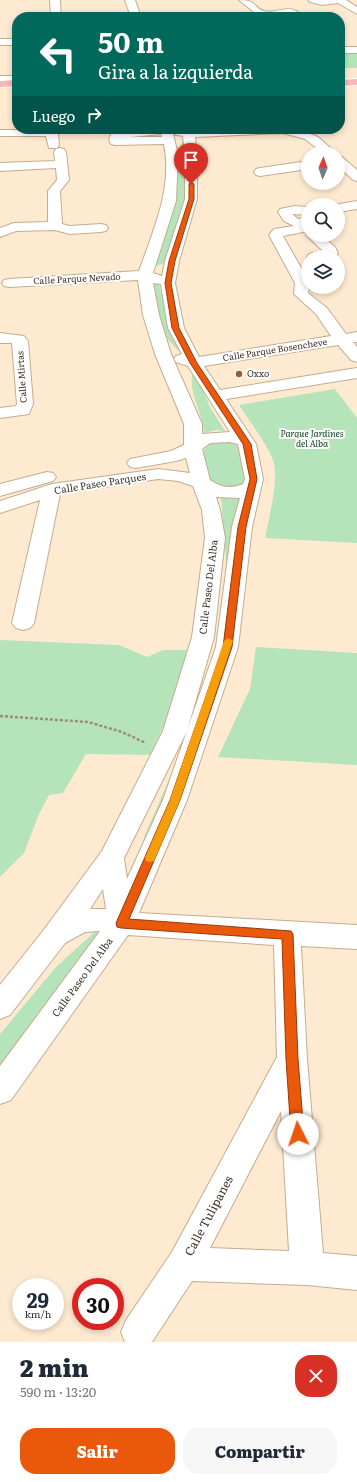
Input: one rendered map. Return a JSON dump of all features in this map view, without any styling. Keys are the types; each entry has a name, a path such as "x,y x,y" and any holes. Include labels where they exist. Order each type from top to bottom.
{"main road":[{"path":"345,73 357,73"},
{"path":"345,83 357,82"},
{"path":"0,84 12,83"},
{"path":"0,95 11,94"}],"street":[{"path":"55,0 56,12"},
{"path":"130,0 134,12"},
{"path":"244,0 259,12"},
{"path":"313,0 318,2 340,0 357,11"},
{"path":"0,42 12,42"},
{"path":"345,50 357,50"},
{"path":"0,79 12,79"},
{"path":"0,133 12,132"},
{"path":"52,134 63,180 54,191 55,226"},
{"path":"145,136 167,135 178,139 185,134"},
{"name":"Calle Paseo Del Alba","path":"0,1090 121,923 175,800 228,647 242,527 254,479 247,444 194,363 176,328 168,283 172,261 191,199 189,134"},
{"path":"305,134 313,138 322,146"},
{"name":"Calle Paseo Del Alba","path":"0,1006 53,938 111,858 175,730 203,637 215,538 211,510 201,483 193,448 194,424 163,354 152,315 145,275 170,201 172,155 167,135"},
{"path":"0,167 58,154"},
{"path":"260,172 301,166"},
{"path":"345,166 357,177"},
{"path":"345,207 357,205"},
{"path":"301,224 279,232 276,235 290,262 301,276"},
{"path":"0,233 14,228 55,226 70,230 101,228"},
{"path":"322,242 329,250"},
{"path":"290,262 301,260"},
{"name":"Calle Parque Nevado","path":"145,275 172,261"},
{"name":"Calle Parque Nevado","path":"3,283 145,275 168,283"},
{"path":"301,294 322,311 335,331 350,338 357,357"},
{"name":"Calle Mirtas","path":"0,338 18,339 20,342 25,404 23,410 0,413"},
{"name":"Calle Parque Bosencheve","path":"163,354 194,363 350,338"},
{"path":"179,388 194,363"},
{"path":"215,396 357,373"},
{"path":"193,448 199,442 207,438 229,437 244,440"},
{"name":"Calle Paseo Parques","path":"0,490 54,476 157,461 176,456 193,448"},
{"name":"Calle Paseo Parques","path":"0,507 52,490 158,474 181,476 201,483"},
{"path":"201,483 213,491 224,493 238,493 251,488"},
{"path":"23,623 52,490"},
{"path":"111,858 114,880 120,902 121,923"},
{"path":"53,938 80,921 98,919 121,923 357,937"},
{"path":"287,934 292,1059 307,1268"},
{"name":"Calle Tulipanes","path":"292,1059 184,1264 307,1268 357,1274"},
{"path":"138,1332 184,1264"}],"path":[{"path":"0,716 88,722 122,732 165,751"}],"green space":[{"path":"357,49 357,68 345,68 345,50"},
{"path":"183,139 187,141 187,189 167,259 162,264 150,268 162,243 169,223 175,197 179,158"},
{"path":"153,280 159,284 164,303 187,359 167,339 162,329"},
{"path":"193,371 197,376 210,407 225,431 217,430 204,433 192,387"},
{"name":"Parque Jardines del Alba","path":"335,389 357,418 357,543 265,538 274,491 274,464 269,450 239,405"},
{"path":"231,440 236,444 242,454 246,479 245,485 228,490 215,484 208,478 204,464 204,453 205,444 210,441"},
{"path":"244,496 223,647 139,862 145,835 189,734 209,677 223,610 226,562 221,497 234,499"},
{"path":"0,640 119,645 147,657 163,650 191,650 174,704 150,755 86,754 63,793 49,795 39,814 24,853 0,877"},
{"path":"256,647 357,653 357,765 218,757 250,689"},
{"path":"107,925 0,1067 0,1034 56,967 100,927"}],"slow traffic":[{"path":"150,858 175,800 228,647 228,641"}],"place":[{"name":"Oxxo","path":"239,374"}],"route":[{"path":"191,184 191,199 172,261 168,283 176,328 194,363 247,444 254,479 242,527 228,647 175,800 121,923 287,934 292,1059 298,1134"}]}
